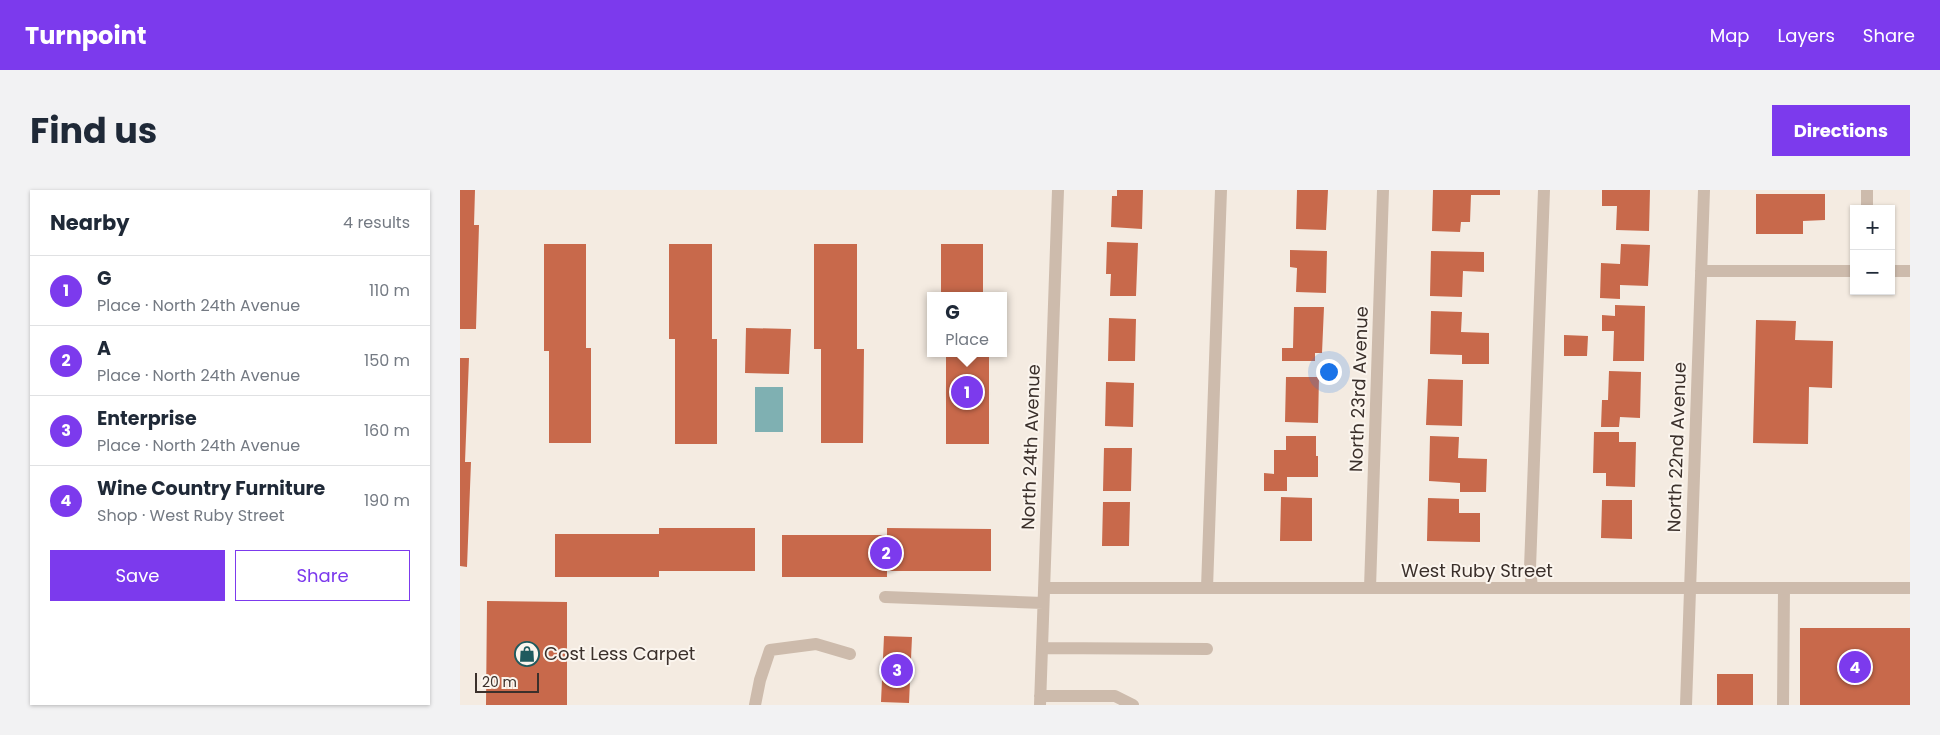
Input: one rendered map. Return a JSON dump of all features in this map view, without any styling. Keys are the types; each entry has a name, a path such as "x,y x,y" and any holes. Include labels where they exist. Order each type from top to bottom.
{"street":[{"name":"North 24th Avenue","path":"1040,700 1058,190"},
{"path":"1207,588 1221,190"},
{"name":"North 23rd Avenue","path":"1370,588 1383,190"},
{"path":"1532,588 1530,568 1544,190"},
{"name":"North 22nd Avenue","path":"1686,705 1704,190"},
{"path":"1866,205 1867,190"},
{"path":"1700,271 1850,271"},
{"path":"1895,271 1910,271"},
{"name":"West Ruby Street","path":"1044,588 1910,588"},
{"path":"1784,588 1784,705"},
{"path":"885,597 1043,603"},
{"path":"755,705 760,680 770,650 816,644 850,654"},
{"path":"1042,648 1207,648"},
{"path":"1040,700 1115,696 1133,705"}],"water":[{"path":"755,387 783,387 783,432 755,432"}],"building":[{"path":"460,190 475,190 474,225 479,225 476,329 460,329"},
{"path":"1117,190 1143,190 1142,229 1111,227 1112,196 1117,196"},
{"path":"1297,190 1328,190 1326,230 1296,229"},
{"path":"1433,190 1500,190 1500,195 1471,195 1470,222 1461,222 1460,232 1432,231"},
{"path":"1602,190 1650,190 1649,231 1616,230 1617,206 1602,206"},
{"path":"1756,194 1825,194 1825,220 1803,221 1803,234 1756,234"},
{"path":"1107,242 1138,243 1136,296 1110,296 1111,274 1106,274"},
{"path":"544,244 586,244 586,348 591,348 591,443 549,443 549,351 544,351"},
{"path":"669,244 712,244 712,339 717,339 717,444 675,444 675,339 669,339"},
{"path":"814,244 857,244 857,349 864,349 863,443 821,443 821,349 814,349"},
{"path":"941,244 983,244 983,292 941,292"},
{"path":"1621,244 1650,245 1648,286 1620,285 1620,299 1600,298 1601,263 1620,264"},
{"path":"1290,250 1327,251 1326,293 1296,292 1297,268 1290,267"},
{"path":"1431,251 1484,252 1484,272 1463,271 1462,297 1430,296"},
{"path":"1615,305 1645,306 1644,361 1613,361 1614,331 1602,331 1602,315 1615,316"},
{"path":"1294,307 1324,307 1322,353 1315,353 1315,361 1282,361 1282,348 1293,348"},
{"path":"1431,311 1462,312 1461,332 1489,333 1489,364 1462,364 1462,355 1430,354"},
{"path":"1109,318 1136,319 1135,361 1108,361"},
{"path":"1756,320 1796,321 1795,340 1833,341 1832,388 1809,387 1808,444 1753,443"},
{"path":"746,328 791,329 789,374 745,373"},
{"path":"1564,335 1588,336 1587,356 1564,356"},
{"path":"946,357 989,357 989,444 946,444"},
{"path":"460,358 469,358 465,462 471,462 467,567 460,566"},
{"path":"1609,371 1641,372 1640,418 1620,417 1619,427 1601,427 1602,400 1608,400"},
{"path":"1286,377 1319,377 1318,423 1285,422"},
{"path":"1428,379 1463,380 1462,426 1426,425"},
{"path":"1106,382 1134,383 1133,427 1105,426"},
{"path":"1594,432 1619,432 1619,442 1636,442 1635,487 1606,486 1606,473 1593,473"},
{"path":"1286,436 1316,436 1318,477 1287,477 1287,491 1264,491 1264,473 1274,474 1274,450 1286,450"},
{"path":"1430,436 1459,437 1458,458 1487,459 1486,492 1460,492 1460,483 1429,481"},
{"path":"1104,448 1132,448 1131,491 1103,491"},
{"path":"1281,497 1312,498 1312,541 1280,541"},
{"path":"1428,498 1459,499 1459,513 1480,513 1480,542 1427,541"},
{"path":"1602,500 1632,500 1632,539 1601,538"},
{"path":"1103,502 1130,502 1129,546 1102,546"},
{"path":"659,528 755,528 755,571 659,571 659,577 555,577 555,534 659,534"},
{"path":"887,528 991,529 991,571 887,571 887,577 782,577 782,535 887,535"},
{"name":"Cost Less Carpet","path":"487,601 567,602 567,705 486,705"},
{"path":"1800,628 1910,628 1910,705 1800,705"},
{"path":"884,636 912,637 909,703 881,702"},
{"path":"1717,674 1753,674 1753,705 1717,705"}],"place":[{"name":"G","path":"967,392"},
{"name":"A","path":"886,553"},
{"name":"Cost Less Carpet","path":"527,654"},
{"name":"Wine Country Furniture","path":"1855,667"},
{"name":"Enterprise","path":"897,670"}]}
